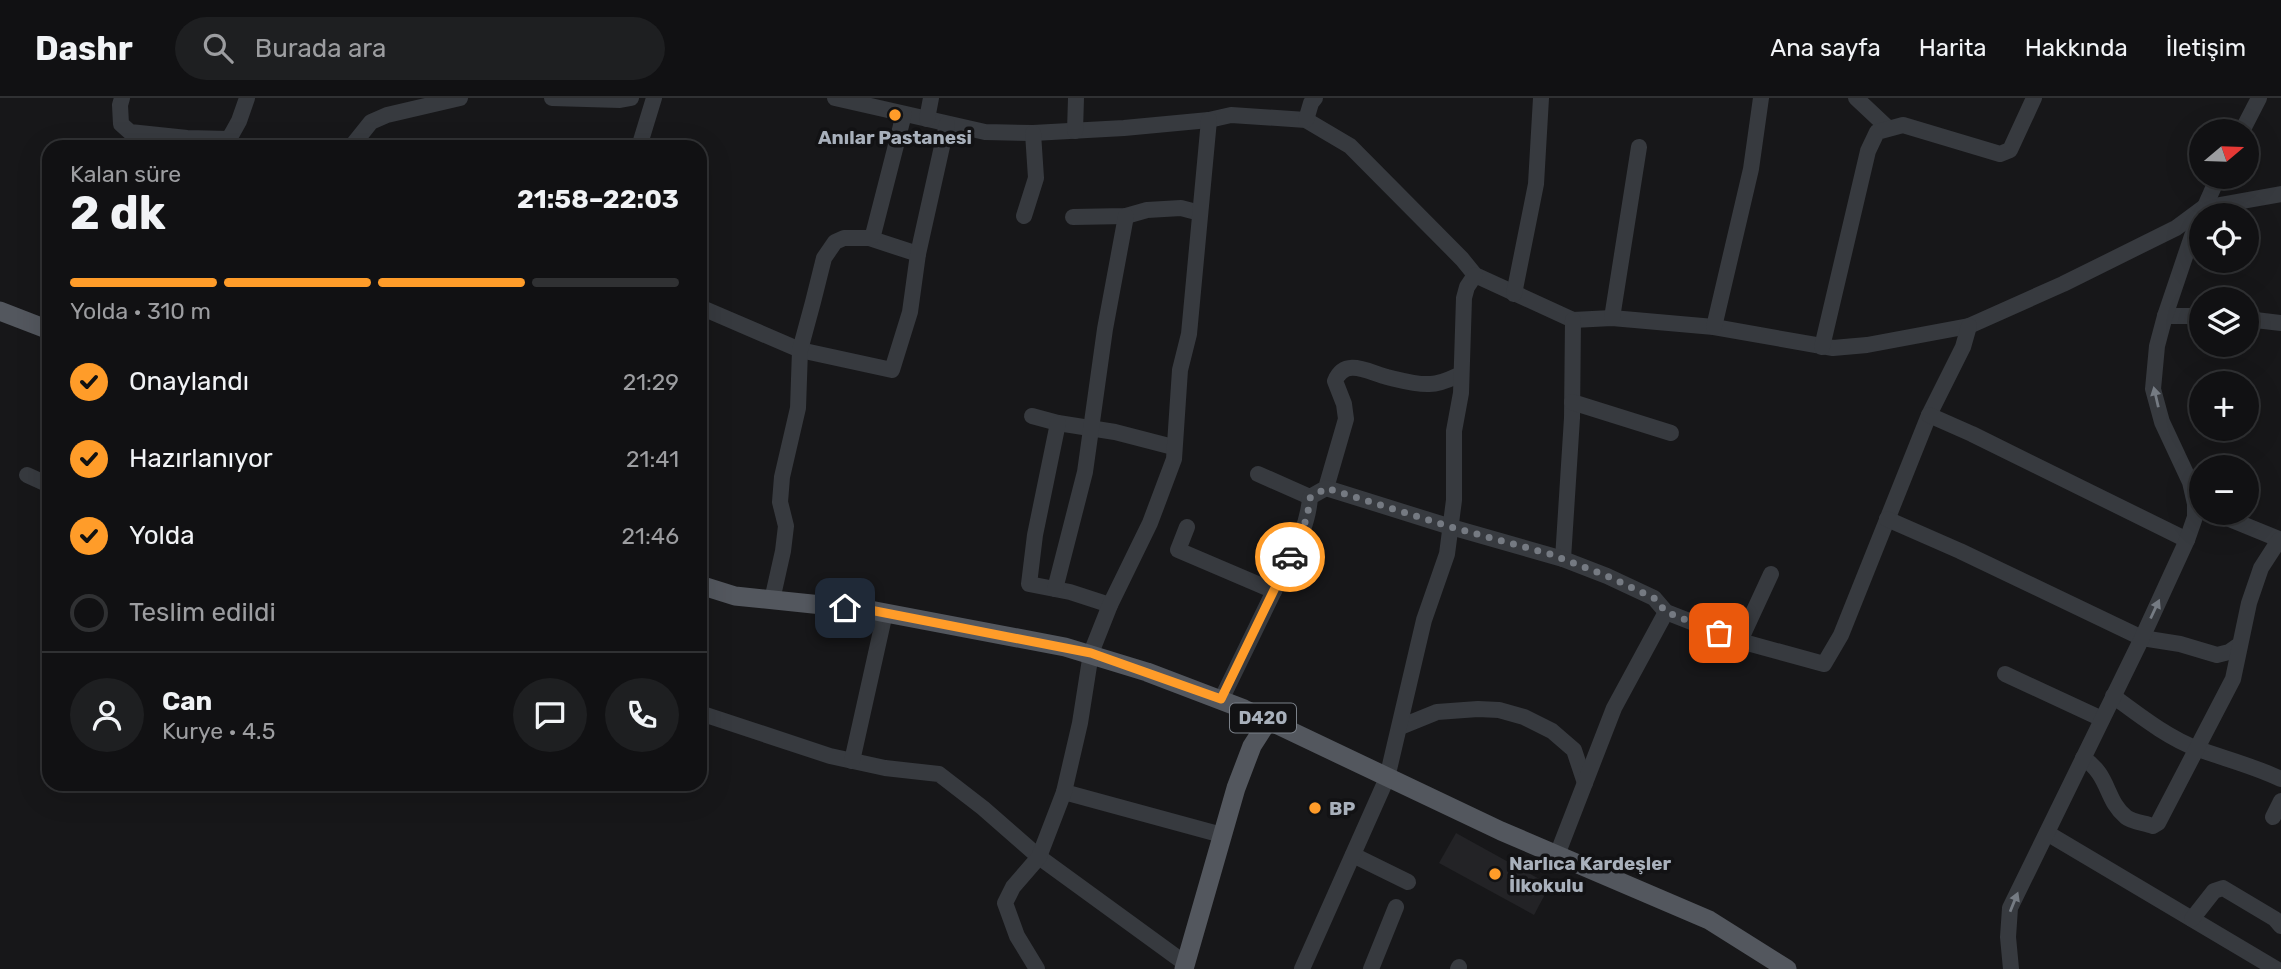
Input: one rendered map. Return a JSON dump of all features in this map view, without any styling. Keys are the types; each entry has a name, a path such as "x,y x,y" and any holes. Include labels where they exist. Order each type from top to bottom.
{"main road":[{"path":"0,311 42,327"},
{"name":"D420","path":"707,587 735,596 885,613 1091,653 1221,699 1557,855 1709,920 1787,969"},
{"path":"1185,967 1236,788 1248,757 1268,720"}],"street":[{"path":"122,98 121,124 130,132 171,140"},
{"path":"218,140 229,139 247,98"},
{"path":"357,140 371,122 387,115 430,102 460,98"},
{"path":"552,98 631,98"},
{"path":"641,140 654,98"},
{"path":"835,98 895,107 927,119 985,132 1075,131 1209,120 1231,115 1306,120 1350,146 1475,275 1514,295 1573,320 1612,318 1714,327 1832,348 1867,345 1969,326 2188,229"},
{"path":"927,119 931,98"},
{"path":"1075,131 1076,98"},
{"path":"1514,295 1536,184 1541,98"},
{"path":"1714,327 1751,169 1761,98"},
{"path":"1856,98 1888,128"},
{"path":"1822,347 1868,151 1877,132 1903,125 2000,154 2010,150 2034,98"},
{"path":"2248,119 2259,98"},
{"path":"1306,120 1312,100"},
{"path":"869,238 873,235 895,107"},
{"path":"1037,969 1017,936 1005,903 1013,887 1039,857 1064,792 1080,723 1091,653 1150,523 1174,459 1180,370 1189,334 1209,120"},
{"path":"707,310 800,350 892,370 909,312 918,254 947,124"},
{"path":"1024,216 1036,177 1033,133"},
{"path":"1612,318 1639,147"},
{"path":"2231,203 2281,194"},
{"path":"1073,217 1126,216 1147,210 1181,208 1200,213"},
{"path":"1055,589 1085,472 1105,329 1126,216"},
{"path":"2188,229 2157,346 2153,389 2162,422 2189,482"},
{"path":"772,600 786,526 780,502 782,477 798,408 800,350 824,258 835,242 844,238 869,238 918,254"},
{"path":"1302,969 1387,778 1411,666 1447,554 1454,500 1454,431 1461,393 1464,298 1475,275"},
{"path":"2165,316 2189,316"},
{"path":"1563,559 1572,402 1573,320"},
{"path":"2259,320 2281,323"},
{"path":"1326,488 1563,559 1654,598 1666,612 1740,641 1824,664 1841,635 1928,415 1963,347 1969,326"},
{"path":"1310,498 1326,488 1346,419 1344,404 1335,381 1338,373 1346,368 1356,367 1387,377 1431,384 1461,374"},
{"path":"1572,402 1671,433"},
{"path":"1928,415 2188,540"},
{"path":"1032,416 1058,423 1092,427 1173,447"},
{"path":"1058,423 1035,535 1029,584 1111,605"},
{"path":"1258,474 1310,498"},
{"path":"27,475 42,482"},
{"path":"1221,699 1303,530 1309,513 1310,498"},
{"path":"1887,519 2141,638 2180,644 2217,655 2229,652 2239,645"},
{"path":"2011,969 2008,937 2010,908 2188,540 2193,525"},
{"path":"2083,758 2095,766 2115,803 2127,818 2153,826 2158,823 2233,679 2249,603 2261,568 2280,540 2244,525"},
{"path":"1187,527 1178,550 1273,591"},
{"path":"1740,641 1771,574"},
{"path":"1557,855 1614,708 1666,612"},
{"path":"852,761 885,613"},
{"path":"2005,674 2102,719"},
{"path":"2113,696 2145,719 2196,748 2252,765 2281,779"},
{"path":"1400,727 1437,712 1499,710 1524,717 1552,731 1574,750 1585,783"},
{"path":"707,716 852,761 939,774 1039,857 1185,967"},
{"path":"1064,792 1222,835"},
{"path":"2273,817 2281,801"},
{"path":"2048,833 2276,969"},
{"path":"1353,855 1408,882"},
{"path":"2192,919 2214,891 2224,888 2275,919 2281,926"},
{"path":"1371,969 1396,906"}],"shaded area":[{"name":"Narlıca Kardeşler İlkokulu","path":"1456,833 1550,885 1534,915 1439,863"}],"way so far":[{"path":"1290,557 1309,513 1310,498 1326,488 1550,554 1607,576 1654,598 1666,612 1719,633"}],"place":[{"name":"Anılar Pastanesi","path":"895,115"},
{"name":"BP","path":"1315,808"},
{"name":"Narlıca Kardeşler İlkokulu","path":"1495,874"}],"route":[{"path":"845,608 870,610 1091,653 1221,699 1290,557"}]}
